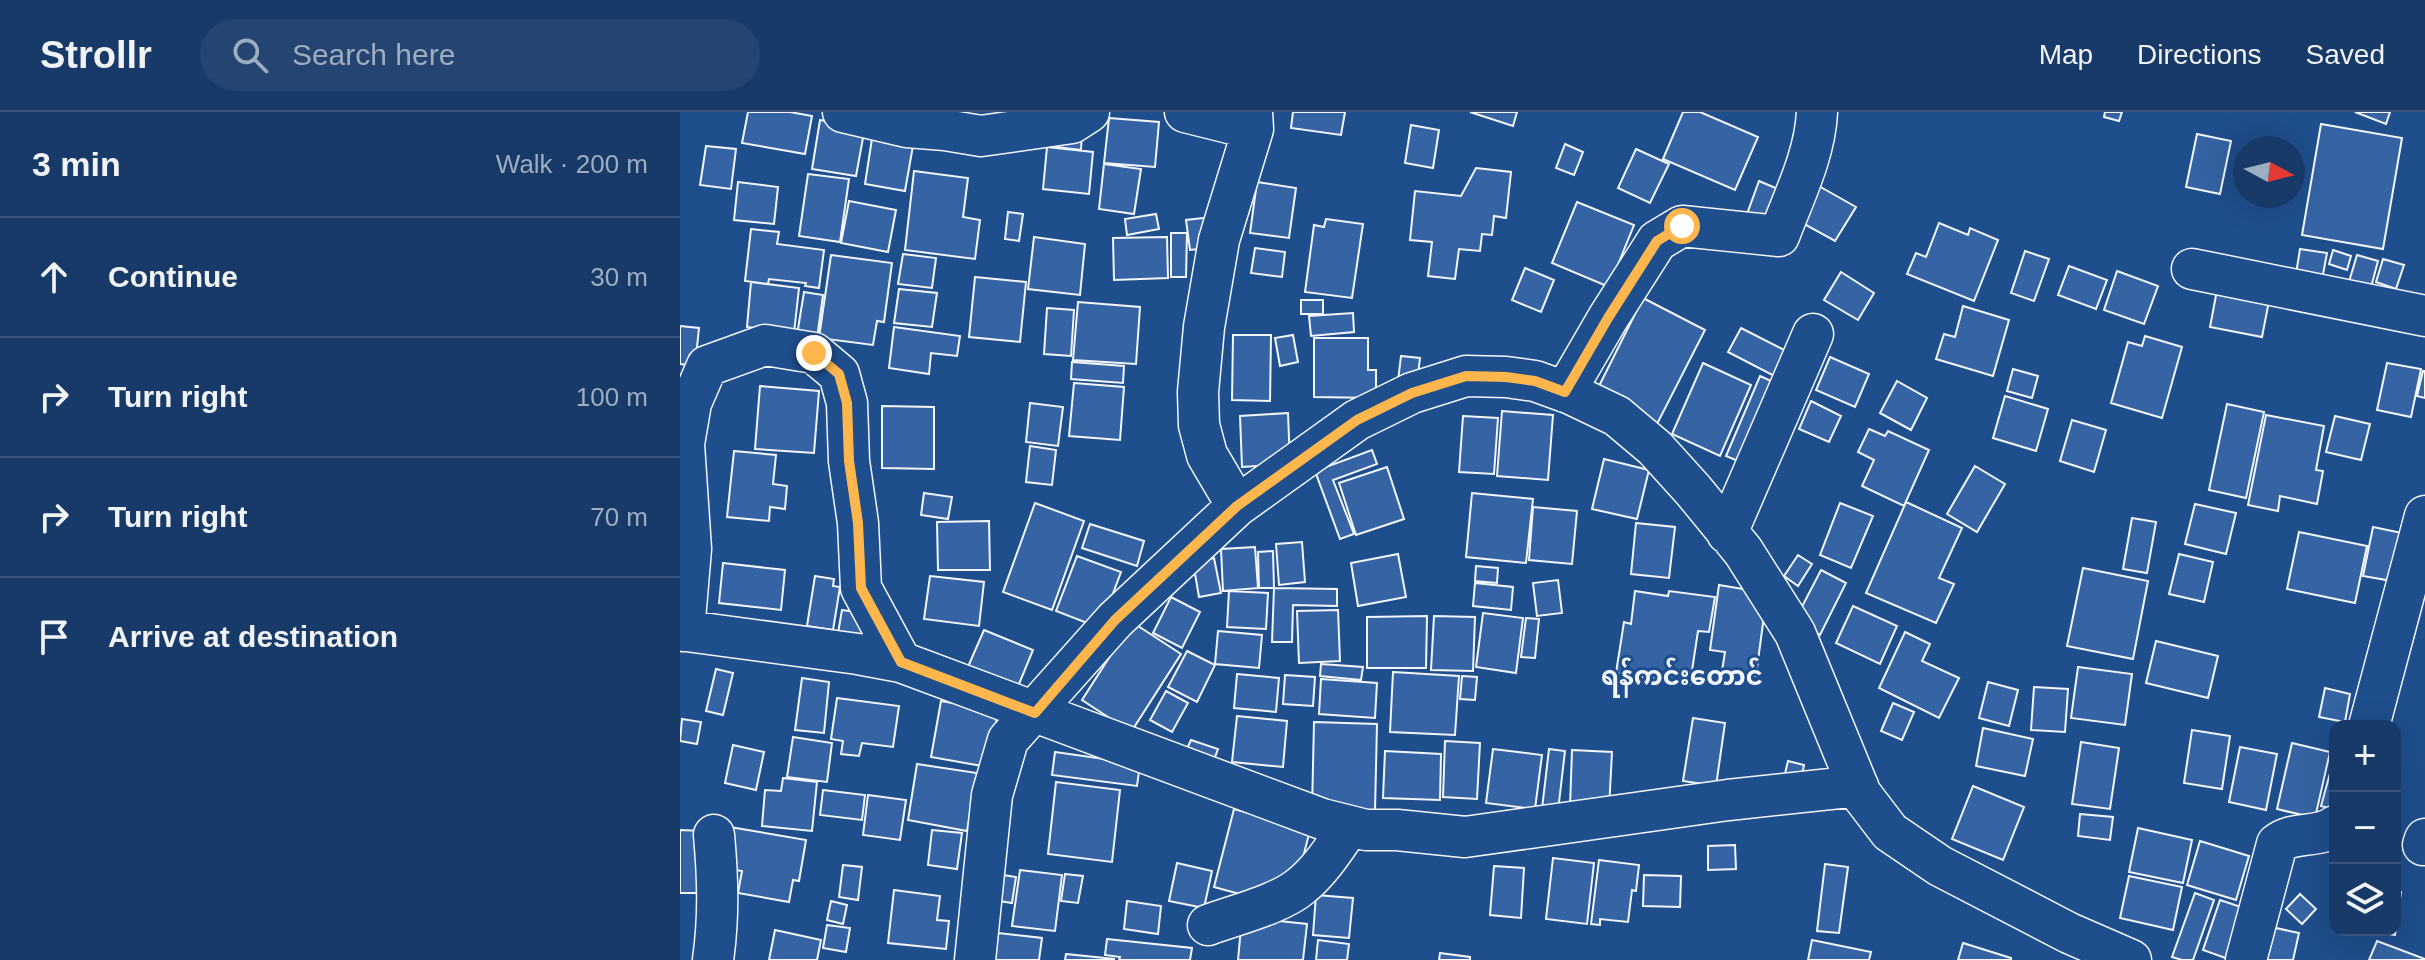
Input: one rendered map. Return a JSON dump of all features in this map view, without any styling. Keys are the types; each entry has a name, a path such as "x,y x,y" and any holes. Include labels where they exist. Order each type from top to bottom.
{"street":[{"path":"843,112 907,127 981,136 1072,123 1089,112"},
{"path":"1185,112 1252,120 1219,240 1204,327 1198,392 1199,425 1207,455 1237,506"},
{"path":"1565,392 1657,241 1682,226 1779,236 1805,166 1817,124 1817,112"},
{"path":"2192,269 2425,316"},
{"path":"1727,533 1813,334"},
{"path":"901,662 861,588 847,403 839,374 814,353 765,345 707,366 691,403 684,444 691,549 682,630 901,662 1349,827 1465,837 1728,800 1858,786"},
{"path":"975,960 992,795 1008,740 1115,620 1237,506 1357,420 1412,393 1466,376 1535,381 1565,392 1617,416 1655,448 1743,551 1795,633 1865,801 1890,832 1940,866 2069,933 2131,960"},
{"path":"2371,720 2425,516"},
{"path":"1208,925 1282,899 1301,886 1349,827"},
{"path":"2246,960 2277,844 2295,835 2329,830"},
{"path":"713,960 718,921 714,835"}],"building":[{"path":"748,112 790,112 812,116 805,154 742,143"},
{"path":"1293,112 1345,112 1341,135 1291,128"},
{"path":"1470,112 1517,112 1513,126"},
{"path":"1683,112 1700,112 1758,137 1735,190 1663,159"},
{"path":"2105,112 2122,112 2119,121 2104,117"},
{"path":"2355,112 2390,112 2386,124"},
{"path":"1109,118 1159,122 1155,167 1104,163"},
{"path":"820,120 865,127 856,176 812,169"},
{"path":"2321,124 2402,138 2383,249 2302,235"},
{"path":"1411,125 1439,130 1433,168 1405,163"},
{"path":"1057,130 1082,133 1081,150 1056,147"},
{"path":"873,132 914,140 905,191 865,184"},
{"path":"2197,134 2231,141 2220,194 2186,187"},
{"path":"1565,144 1583,152 1574,175 1556,168"},
{"path":"706,146 736,149 731,189 700,185"},
{"path":"1047,147 1093,152 1089,194 1043,189"},
{"path":"1636,149 1669,164 1650,203 1618,188"},
{"path":"1104,164 1141,169 1134,214 1099,209"},
{"path":"1476,168 1511,172 1506,218 1494,216 1492,235 1482,234 1480,251 1459,249 1455,279 1428,276 1432,242 1410,240 1415,191 1461,196"},
{"path":"914,171 968,178 963,217 980,220 975,259 905,250"},
{"path":"808,174 849,179 840,242 799,236"},
{"path":"1759,181 1785,192 1772,224 1747,214"},
{"path":"738,182 778,187 774,224 734,220"},
{"path":"1257,182 1296,188 1289,238 1250,233"},
{"path":"1817,185 1856,207 1835,241 1797,220"},
{"path":"849,201 896,210 888,252 841,243"},
{"path":"1577,202 1634,225 1609,287 1552,263"},
{"path":"1008,212 1023,214 1019,241 1005,239"},
{"path":"1156,214 1159,229 1127,235 1125,219"},
{"path":"1212,217 1216,247 1190,250 1186,220"},
{"path":"1326,219 1363,224 1352,298 1305,292 1314,225 1324,227"},
{"path":"1939,223 1968,235 1970,228 1998,240 1974,301 1907,274 1916,253 1926,257"},
{"path":"751,229 779,232 777,244 824,250 819,288 805,286 806,283 769,279 768,284 745,281"},
{"path":"1171,233 1187,233 1186,277 1171,277"},
{"path":"1034,237 1085,244 1080,295 1028,289"},
{"path":"1167,237 1168,278 1114,280 1113,238"},
{"path":"1255,248 1285,252 1282,277 1251,273"},
{"path":"2300,249 2327,253 2321,285 2295,280"},
{"path":"2333,250 2351,256 2347,270 2329,264"},
{"path":"2025,251 2049,259 2034,301 2011,293"},
{"path":"903,254 936,258 932,288 898,284"},
{"path":"831,255 892,263 884,322 877,321 873,345 819,338"},
{"path":"2357,255 2378,261 2370,291 2348,285"},
{"path":"2383,259 2404,265 2396,289 2376,282"},
{"path":"2069,266 2107,280 2096,309 2058,295"},
{"path":"1525,268 1554,280 1541,312 1512,300"},
{"path":"2117,271 2158,286 2144,324 2104,310"},
{"path":"1841,272 1874,293 1858,320 1824,300"},
{"path":"975,277 1026,282 1020,342 969,337"},
{"path":"751,282 799,288 794,333 747,327"},
{"path":"899,289 937,293 932,327 894,323"},
{"path":"2217,290 2269,301 2262,337 2210,327"},
{"path":"804,292 823,295 817,338 797,335"},
{"path":"1643,298 1705,330 1655,428 1594,396"},
{"path":"1301,300 1323,300 1323,314 1301,314"},
{"path":"1078,302 1140,307 1136,364 1073,360"},
{"path":"1963,306 2009,320 1993,376 1936,359 1944,334 1955,337"},
{"path":"1047,308 1074,310 1071,356 1044,354"},
{"path":"1353,313 1354,332 1311,336 1309,316"},
{"path":"680,326 699,328 695,366 680,364"},
{"path":"894,327 960,336 957,356 931,353 929,374 889,368"},
{"path":"1741,328 1796,356 1784,381 1728,352"},
{"path":"1233,335 1271,335 1270,401 1232,400"},
{"path":"1293,335 1298,362 1280,366 1275,338"},
{"path":"2145,336 2182,347 2162,418 2111,403 2128,342 2142,346"},
{"path":"1314,338 1368,338 1368,370 1376,370 1376,398 1314,397"},
{"path":"1401,356 1420,358 1417,383 1398,381"},
{"path":"1830,357 1869,374 1855,407 1816,390"},
{"path":"1072,362 1124,366 1123,383 1071,379"},
{"path":"1703,363 1751,385 1720,456 1672,434"},
{"path":"2387,363 2421,369 2411,417 2377,410"},
{"path":"2013,369 2038,376 2032,398 2007,391"},
{"path":"2425,371 2425,398 2417,396"},
{"path":"1760,376 1780,385 1745,464 1726,456"},
{"path":"1897,381 1927,398 1911,430 1880,413"},
{"path":"1074,383 1124,387 1120,440 1069,436"},
{"path":"760,386 819,391 814,453 755,449"},
{"path":"2005,396 2048,409 2036,451 1993,438"},
{"path":"1811,401 1841,416 1829,442 1799,429"},
{"path":"1030,403 1063,407 1058,446 1026,442"},
{"path":"2227,404 2264,412 2246,498 2209,490"},
{"path":"882,406 934,407 934,469 882,468"},
{"path":"1502,411 1553,415 1548,480 1497,476"},
{"path":"1288,413 1290,464 1242,467 1240,416"},
{"path":"2266,415 2324,426 2316,470 2323,471 2317,504 2280,496 2278,511 2248,505"},
{"path":"1463,416 1498,418 1494,474 1459,472"},
{"path":"2335,416 2370,424 2361,460 2326,452"},
{"path":"2072,420 2106,430 2094,472 2060,461"},
{"path":"1869,429 1885,436 1888,431 1929,450 1904,506 1862,486 1874,460 1858,452"},
{"path":"1030,446 1056,450 1052,485 1026,482"},
{"path":"1372,450 1377,464 1333,480 1354,534 1340,539 1315,471"},
{"path":"734,451 776,455 773,484 787,486 785,509 770,507 769,521 727,517"},
{"path":"1604,459 1649,470 1637,519 1592,509"},
{"path":"1975,466 2005,484 1977,532 1947,514"},
{"path":"1387,467 1404,519 1356,535 1339,483"},
{"path":"924,493 952,497 948,519 921,515"},
{"path":"1472,493 1533,499 1526,563 1466,557"},
{"path":"1906,502 1962,528 1939,578 1954,584 1936,623 1866,593"},
{"path":"1035,503 1084,521 1052,610 1003,592"},
{"path":"1840,503 1873,516 1851,568 1820,555"},
{"path":"2195,504 2236,513 2226,554 2185,544"},
{"path":"1533,507 1577,511 1572,564 1529,560"},
{"path":"2132,518 2156,522 2147,573 2123,569"},
{"path":"989,521 990,570 938,570 937,522"},
{"path":"1636,523 1675,527 1669,578 1631,574"},
{"path":"1090,524 1144,541 1137,566 1082,548"},
{"path":"2373,527 2402,533 2392,581 2363,576"},
{"path":"2299,532 2367,546 2355,603 2287,589"},
{"path":"1302,542 1305,582 1279,585 1276,544"},
{"path":"1255,547 1258,588 1223,591 1221,549"},
{"path":"1273,551 1274,588 1259,588 1258,552"},
{"path":"1398,554 1406,597 1358,606 1351,563"},
{"path":"2179,554 2213,562 2204,602 2169,594"},
{"path":"1798,555 1812,564 1798,586 1784,576"},
{"path":"1077,556 1121,572 1100,628 1056,611"},
{"path":"1214,558 1221,593 1199,597 1193,562"},
{"path":"723,563 785,570 781,610 719,603"},
{"path":"1476,566 1498,568 1497,583 1475,581"},
{"path":"2083,568 2148,581 2133,659 2067,646"},
{"path":"1821,570 1846,583 1820,635 1794,622"},
{"path":"815,576 834,579 833,586 840,587 833,630 807,626"},
{"path":"930,576 984,582 979,626 924,619"},
{"path":"1558,580 1562,613 1537,616 1533,583"},
{"path":"1475,583 1513,587 1511,610 1473,606"},
{"path":"1719,585 1767,593 1756,676 1722,671 1725,652 1710,650"},
{"path":"1274,588 1337,589 1337,606 1293,605 1292,642 1272,642"},
{"path":"1229,591 1268,593 1266,629 1227,627"},
{"path":"1635,591 1668,596 1669,591 1715,597 1709,632 1698,631 1690,684 1616,673 1624,622 1631,624"},
{"path":"1171,597 1200,612 1182,648 1153,633"},
{"path":"1853,606 1897,626 1880,664 1836,643"},
{"path":"842,610 863,613 866,643 837,639"},
{"path":"1338,610 1340,661 1299,663 1297,611"},
{"path":"1483,613 1523,618 1516,673 1476,667"},
{"path":"1427,616 1426,668 1367,668 1367,617"},
{"path":"1434,616 1475,617 1473,671 1431,670"},
{"path":"1526,618 1539,619 1535,658 1521,657"},
{"path":"1132,622 1181,654 1131,732 1082,700"},
{"path":"984,630 1033,650 1017,689 967,669"},
{"path":"1218,631 1262,635 1259,668 1215,664"},
{"path":"1905,632 1930,644 1922,661 1959,678 1939,718 1879,688"},
{"path":"2156,641 2218,656 2208,698 2146,683"},
{"path":"1187,651 1215,665 1197,702 1168,687"},
{"path":"1321,664 1363,667 1361,680 1320,676"},
{"path":"2078,667 2132,674 2125,725 2071,718"},
{"path":"716,669 733,673 723,715 706,711"},
{"path":"1393,672 1459,676 1455,735 1390,732"},
{"path":"1237,674 1279,678 1276,712 1234,708"},
{"path":"1285,675 1315,677 1313,706 1283,704"},
{"path":"1462,676 1477,677 1475,700 1460,699"},
{"path":"802,678 829,682 824,733 795,730"},
{"path":"1321,679 1377,683 1375,718 1319,714"},
{"path":"1988,682 2018,690 2009,726 1979,718"},
{"path":"2034,687 2068,689 2065,732 2031,730"},
{"path":"2325,688 2350,694 2345,720 2319,717"},
{"path":"1166,691 1188,703 1172,732 1150,720"},
{"path":"837,698 899,706 893,747 862,743 859,756 841,754 843,741 831,739"},
{"path":"941,701 998,711 988,767 931,757"},
{"path":"1893,703 1914,712 1902,740 1881,731"},
{"path":"1237,716 1287,721 1283,767 1232,762"},
{"path":"1693,718 1725,723 1716,786 1683,781"},
{"path":"682,719 701,722 697,744 680,741"},
{"path":"1314,722 1377,724 1375,811 1312,809"},
{"path":"1983,728 2033,739 2025,776 1976,766"},
{"path":"2192,730 2230,736 2222,789 2184,783"},
{"path":"793,737 832,743 827,782 787,777"},
{"path":"1191,740 1218,749 1212,765 1184,755"},
{"path":"1445,741 1480,743 1477,799 1443,797"},
{"path":"2081,742 2119,748 2110,809 2072,804"},
{"path":"2292,743 2329,752 2315,818 2277,809"},
{"path":"733,745 764,752 756,790 725,783"},
{"path":"2240,747 2277,754 2266,810 2229,802"},
{"path":"1493,749 1542,755 1535,809 1486,803"},
{"path":"1549,749 1565,751 1558,811 1542,809"},
{"path":"1572,750 1612,752 1609,809 1570,807"},
{"path":"1385,751 1441,754 1440,800 1383,798"},
{"path":"1055,752 1140,764 1137,786 1052,775"},
{"path":"1788,761 1804,765 1801,781 1784,778"},
{"path":"917,764 977,773 967,831 908,820"},
{"path":"2329,777 2329,808 2321,806"},
{"path":"783,778 817,782 812,831 762,826 765,790 781,791"},
{"path":"1056,782 1120,790 1112,862 1048,854"},
{"path":"1973,786 2024,807 2003,860 1952,839"},
{"path":"823,790 865,795 862,820 820,815"},
{"path":"868,795 906,800 900,840 863,835"},
{"path":"1234,809 1310,830 1295,889 1269,902 1214,887"},
{"path":"2080,814 2113,817 2110,840 2078,836"},
{"path":"730,827 806,840 799,881 793,880 789,902 738,893 742,871 723,868"},
{"path":"2138,828 2192,840 2183,883 2129,872"},
{"path":"680,830 704,831 702,893 680,893"},
{"path":"932,830 962,833 957,869 928,865"},
{"path":"2200,841 2249,856 2236,900 2187,885"},
{"path":"1735,845 1736,869 1708,870 1708,846"},
{"path":"1553,858 1594,863 1587,924 1546,919"},
{"path":"1599,860 1639,865 1628,922 1600,919 1600,925 1591,924"},
{"path":"1177,863 1212,871 1204,908 1169,901"},
{"path":"1825,864 1848,867 1839,933 1817,931"},
{"path":"843,865 862,867 858,900 839,897"},
{"path":"1494,866 1524,868 1521,918 1490,915"},
{"path":"1020,870 1062,875 1055,931 1012,926"},
{"path":"1065,874 1083,876 1078,903 1061,901"},
{"path":"1003,875 1016,877 1012,903 999,901"},
{"path":"1644,875 1681,876 1680,907 1643,906"},
{"path":"2129,876 2182,887 2173,930 2120,918"},
{"path":"894,890 940,896 937,920 949,921 946,949 888,943"},
{"path":"2195,893 2214,900 2193,960 2182,960 2172,957"},
{"path":"2300,894 2316,909 2302,924 2286,909"},
{"path":"1316,895 1353,898 1349,938 1313,935"},
{"path":"2220,900 2253,911 2231,960 2203,950"},
{"path":"831,901 847,905 843,924 827,920"},
{"path":"1127,901 1161,906 1158,934 1124,929"},
{"path":"1242,917 1307,924 1303,960 1238,960"},
{"path":"827,925 850,928 846,952 823,948"},
{"path":"2262,925 2299,933 2293,960 2254,960"},
{"path":"775,930 821,940 817,960 769,960"},
{"path":"998,933 1042,938 1039,960 994,960"},
{"path":"1107,939 1192,948 1190,960 1119,960 1120,957 1105,955"},
{"path":"1318,940 1349,944 1347,960 1316,960"},
{"path":"1812,940 1871,952 1869,960 1808,960"},
{"path":"2377,941 2425,959 2425,960 2369,960"},
{"path":"1963,943 2011,958 2011,960 1958,960"},
{"path":"1440,953 1470,957 1470,960 1439,960"},
{"path":"1066,954 1114,959 1114,960 1065,960"}],"district":[{"name":"ရန်ကင်းတောင်","path":"1682,676"}],"route":[{"path":"814,353 839,374 847,403 861,588 901,662 1035,713 1115,620 1237,506 1357,420 1412,393 1466,376 1535,381 1565,392 1657,241 1682,226"}]}
